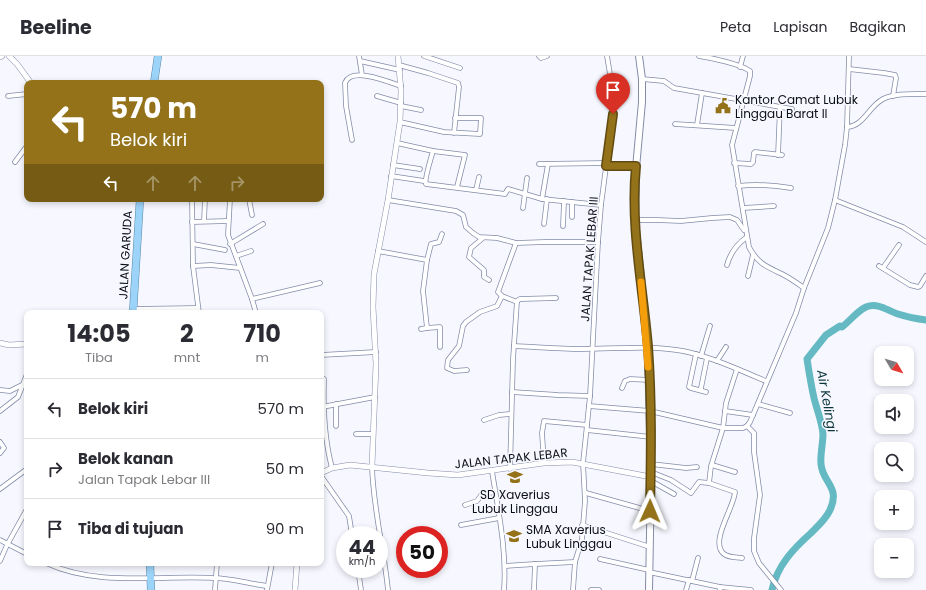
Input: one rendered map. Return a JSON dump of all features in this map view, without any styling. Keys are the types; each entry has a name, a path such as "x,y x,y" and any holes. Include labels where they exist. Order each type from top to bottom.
{"highway":[{"path":"154,80 158,56"},
{"name":"JALAN GARUDA","path":"133,310 140,202"},
{"path":"150,566 151,590"}],"main road":[{"path":"639,56 642,79 642,102 636,166 635,220 648,348 651,464 649,590"}],"street":[{"path":"9,56 29,80"},
{"path":"388,590 373,494 372,466 376,352 373,289 374,274 388,200 400,122 401,86 398,56"},
{"path":"424,56 460,68"},
{"path":"539,56 541,58 547,56"},
{"name":"JALAN TAPAK LEBAR III","path":"573,590 576,562 582,539 582,525 586,493 583,463 590,396 598,242 601,205 613,114 613,92 606,56"},
{"path":"699,56 721,58 748,70 750,74 732,145 749,247 753,255 770,269 783,274 804,288"},
{"path":"740,67 743,56"},
{"path":"589,406 650,411 723,428 739,428 747,426 758,404 766,381 796,314 804,288 823,241 835,200 847,127 849,56"},
{"path":"362,75 360,58 456,82 459,84 454,134"},
{"path":"849,69 895,75 893,96"},
{"path":"352,140 346,106 345,83 348,78 362,75 401,86"},
{"path":"642,79 664,81 674,88 792,109"},
{"path":"698,125 702,93"},
{"path":"8,96 24,94"},
{"path":"847,127 857,124 878,102 893,96 926,94"},
{"path":"377,96 421,110"},
{"path":"734,163 751,164 753,162 755,152 780,155 780,107"},
{"path":"400,122 454,134 479,134 481,118 455,118"},
{"path":"675,124 736,128"},
{"path":"397,143 433,151 465,155 457,187"},
{"path":"15,162 24,150"},
{"path":"424,181 433,151"},
{"path":"539,164 636,166"},
{"path":"542,199 548,164"},
{"path":"393,165 420,169"},
{"path":"391,176 424,181 424,184 427,185 457,187 505,194 508,189 542,199 601,205"},
{"path":"476,190 479,177"},
{"path":"522,208 527,178"},
{"path":"738,186 754,184 777,185 791,188"},
{"path":"544,224 547,199"},
{"path":"388,200 456,211 463,215 465,225 470,231 483,238 496,238 516,243 598,242"},
{"path":"835,200 903,227 926,242"},
{"path":"155,310 198,308 193,266 192,202"},
{"path":"204,221 205,202"},
{"path":"230,202 228,235 230,244 236,256 255,310"},
{"path":"249,202 252,215"},
{"path":"562,226 564,202"},
{"path":"572,202 572,217"},
{"path":"743,208 774,206"},
{"path":"635,220 680,221 730,217 737,220 742,225 746,235"},
{"path":"192,222 228,221"},
{"path":"230,244 263,224"},
{"path":"427,328 423,291 427,260 431,244 439,242 442,234"},
{"path":"727,265 731,254 746,235"},
{"path":"483,238 471,248 469,257 484,270 484,277 489,280"},
{"path":"516,243 498,292 502,296 517,302"},
{"path":"192,244 225,250"},
{"path":"899,245 881,267 915,287 924,284 926,276"},
{"path":"236,256 251,251"},
{"path":"378,251 427,260"},
{"path":"748,276 753,255"},
{"path":"193,266 211,265 240,268"},
{"path":"252,299 320,284"},
{"path":"467,370 450,371 447,368 448,360 459,346 463,326 480,312 497,306 502,296"},
{"path":"517,302 520,299 556,298"},
{"path":"510,469 511,414 517,302"},
{"path":"702,356 710,326"},
{"path":"421,329 440,327 440,347"},
{"path":"0,343 9,345 24,344"},
{"path":"514,346 667,349 696,354 718,361 766,381"},
{"path":"718,361 726,347"},
{"path":"324,356 376,352"},
{"path":"696,354 689,387 706,392"},
{"path":"701,388 707,358"},
{"path":"709,483 712,465 723,428 726,403 737,369"},
{"path":"622,388 625,381 630,379 649,380"},
{"path":"0,390 10,391 24,384"},
{"path":"0,412 18,397 24,384"},
{"path":"512,392 558,396 590,396"},
{"path":"324,407 375,398"},
{"path":"336,404 336,426"},
{"path":"758,404 790,413"},
{"path":"725,411 753,415"},
{"path":"484,420 499,415 511,414"},
{"path":"544,463 542,433 544,421 650,437"},
{"path":"747,426 755,435 754,452 760,488 760,505 754,538 754,551 759,564 781,590"},
{"path":"324,428 326,448 332,468"},
{"path":"356,434 373,434"},
{"path":"0,442 4,448 0,453"},
{"name":"JALAN TAPAK LEBAR","path":"324,472 332,468 350,465 450,475 510,469 544,463 572,462 651,477"},
{"path":"651,464 686,468 697,467"},
{"path":"712,465 735,472"},
{"path":"0,489 24,471"},
{"path":"492,471 505,566 504,590"},
{"path":"651,477 670,480 691,493 699,482 709,483 735,492 719,539 721,548 725,555 742,558"},
{"path":"651,477 674,494"},
{"path":"324,480 349,516 351,526"},
{"path":"465,505 477,501 482,494 496,492"},
{"path":"586,493 650,511"},
{"path":"0,561 24,514"},
{"path":"461,525 499,518"},
{"path":"582,525 650,547"},
{"path":"0,540 24,553"},
{"path":"600,558 720,588 750,590"},
{"path":"686,590 698,558"},
{"path":"505,566 576,562"},
{"path":"534,590 535,564"},
{"path":"53,566 79,574 118,578 151,579 215,578 267,588 271,566"},
{"path":"215,590 216,566"},
{"path":"295,590 297,566"},
{"path":"359,578 361,590"},
{"path":"591,590 599,590"}],"waterway":[{"name":"Air Kelingi","path":"772,590 774,581 787,558 824,519 833,502 832,490 822,470 821,456 823,434 821,420 813,393 807,359 826,335 840,326 842,327 866,307 879,306 894,313 926,320"}],"slow traffic":[{"path":"641,282 648,348 648,367"}],"place":[{"name":"Kantor Camat Lubuk Linggau Barat II","path":"723,106"},
{"name":"SD Xaverius Lubuk Linggau","path":"515,477"},
{"name":"SMA Xaverius Lubuk Linggau","path":"514,536"}],"route":[{"path":"613,114 606,166 636,166 635,220 648,348 651,481 650,511"}]}
